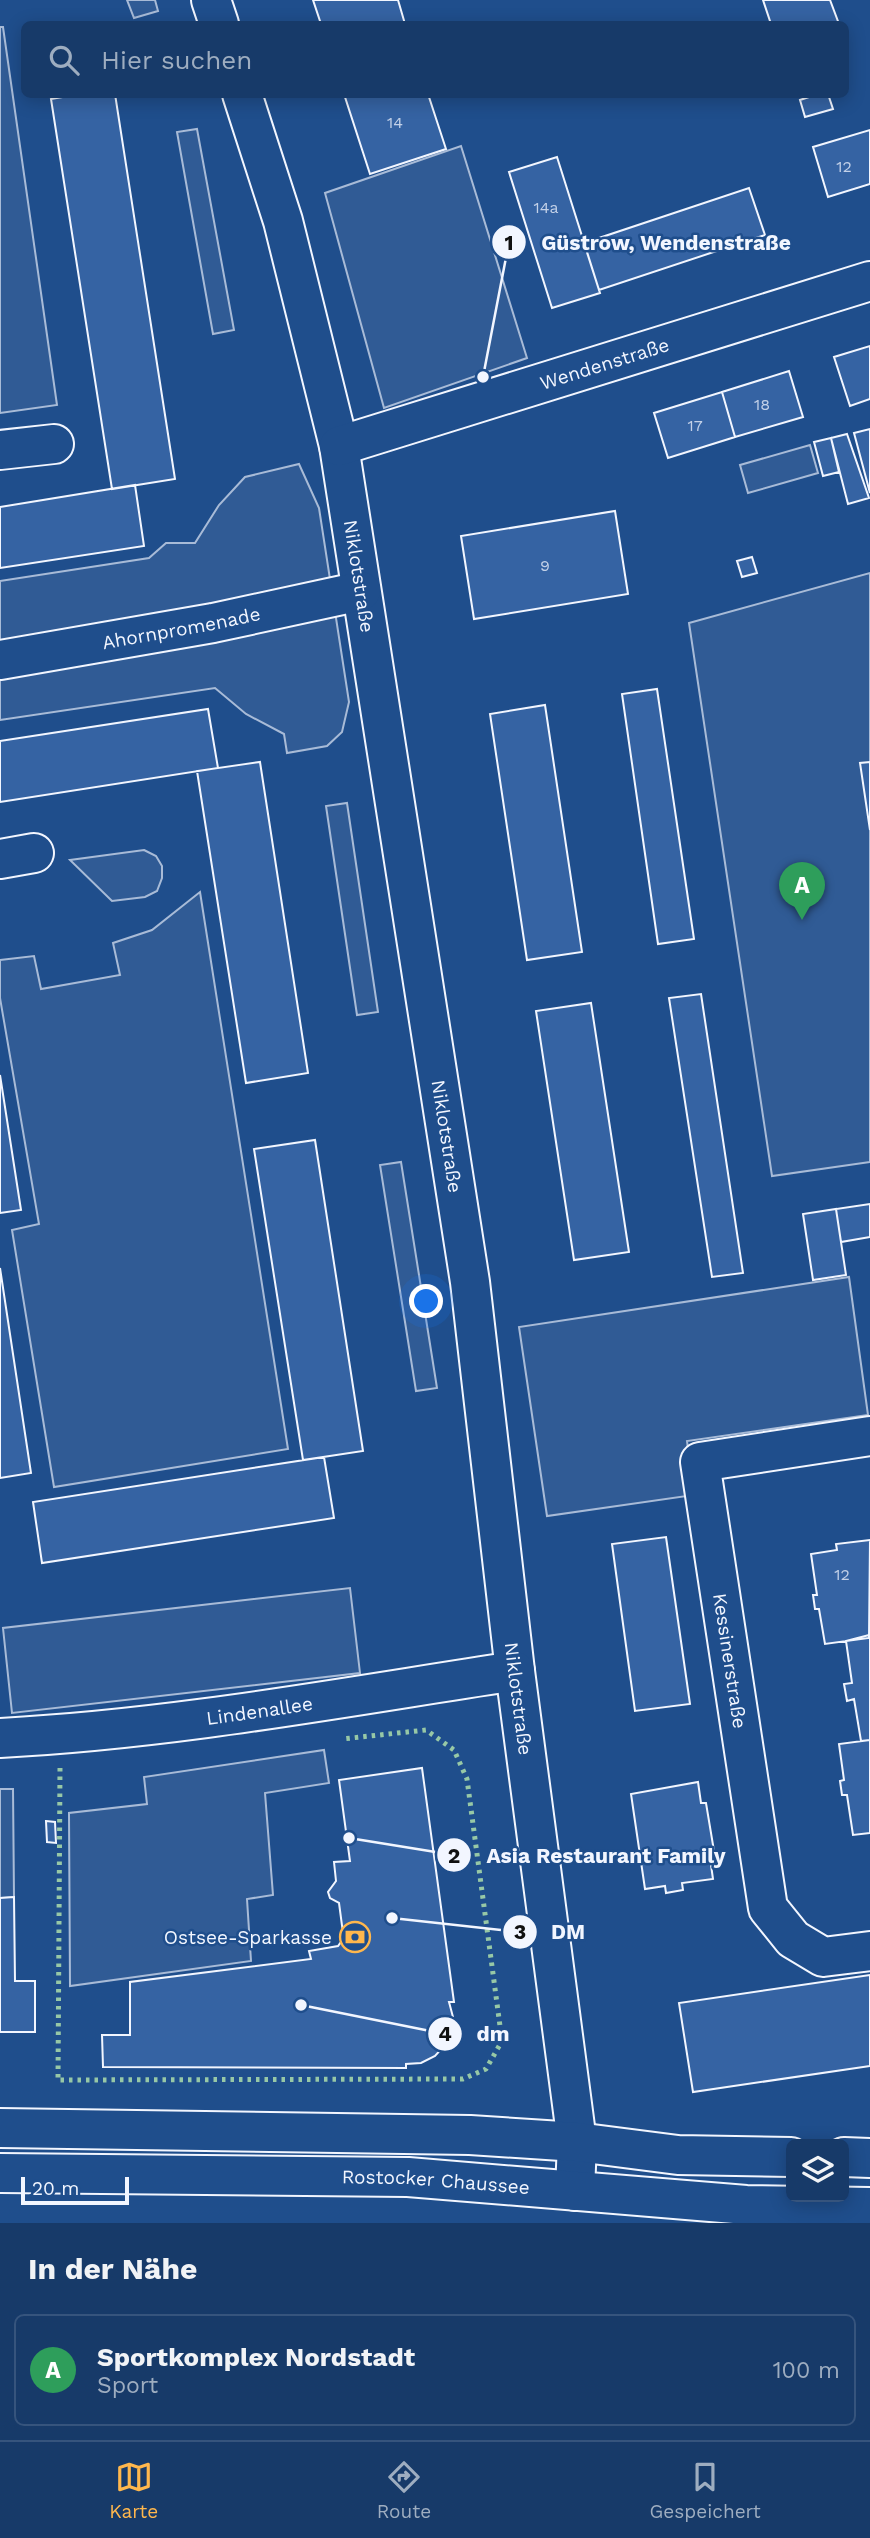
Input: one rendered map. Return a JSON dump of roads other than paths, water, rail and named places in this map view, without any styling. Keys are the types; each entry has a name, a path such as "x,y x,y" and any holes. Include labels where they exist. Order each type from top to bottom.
{"street":[{"path":"211,0 218,21"},
{"name":"Niklotstraße","path":"243,98 283,221 339,446 470,1282 515,1671 576,2142 575,2191"},
{"name":"Wendenstraße","path":"339,446 870,281"},
{"path":"0,450 54,444"},
{"name":"Ahornpromenade","path":"0,660 213,623 361,591"},
{"name":"Kessinerstraße","path":"870,1436 700,1461 768,1908 793,1939 823,1957 870,1951"},
{"name":"Lindenallee","path":"0,1738 107,1731 189,1721 515,1671"},
{"path":"0,2128 443,2134 576,2142 678,2155 786,2157"},
{"path":"849,2157 870,2158"},
{"name":"Rostocker Chaussee","path":"0,2174 408,2177 746,2205 870,2207"}],"place":[{"name":"Güstrow, Wendenstraße","path":"483,377"},
{"name":"Sportkomplex Nordstadt","path":"802,920"},
{"name":"Asia Restaurant Family","path":"349,1838"},
{"name":"DM","path":"392,1918"},
{"name":"Ostsee-Sparkasse","path":"355,1937"},
{"name":"dm","path":"301,2005"}]}
